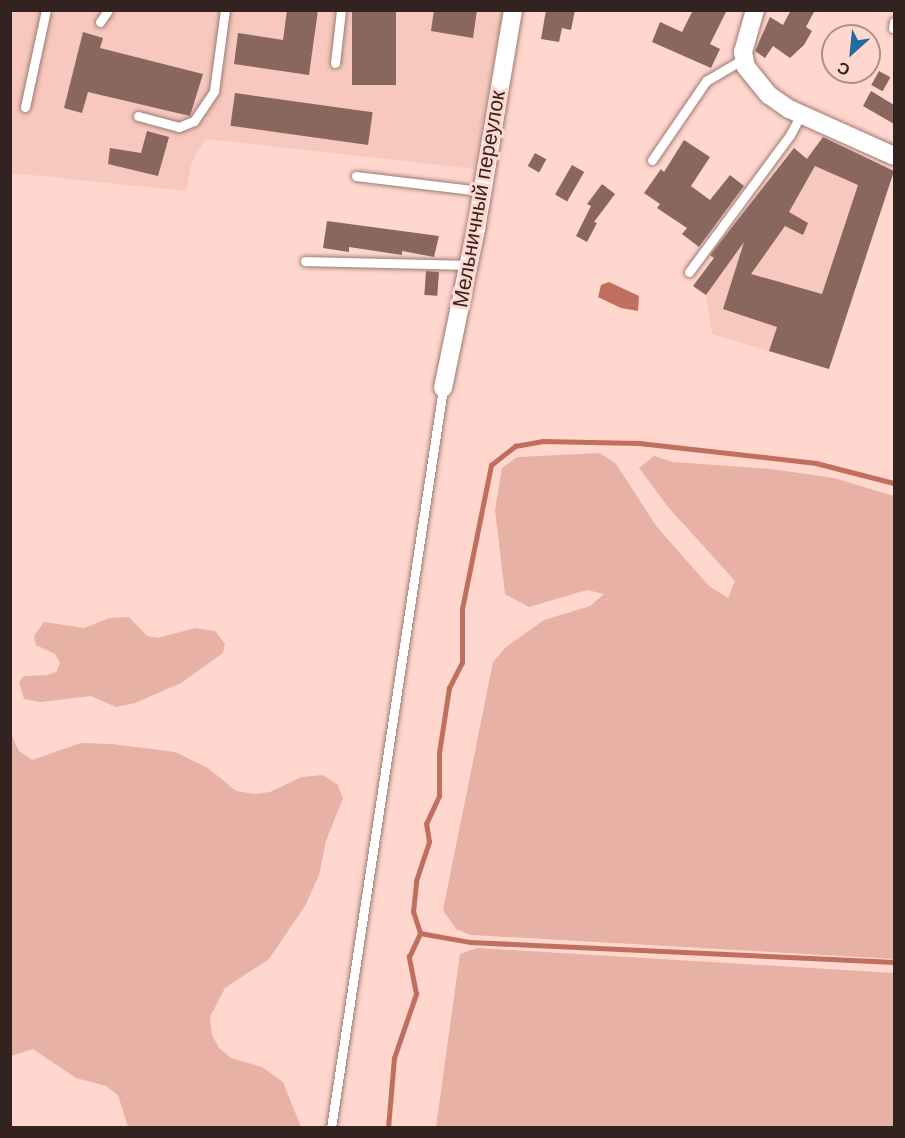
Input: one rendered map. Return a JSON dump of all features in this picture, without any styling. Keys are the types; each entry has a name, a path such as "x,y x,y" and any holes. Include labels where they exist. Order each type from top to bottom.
{"street":[{"name":"Мельничный переулок","path":"443,388 468,265 513,10"},
{"path":"755,10 744,58 754,80 769,95 801,114 894,156"}],"lane":[{"path":"25,107 46,10"},
{"path":"100,22 108,10"},
{"path":"138,116 179,127 194,121 214,91 225,10"},
{"path":"335,63 341,10"},
{"path":"652,160 706,81 744,58"},
{"path":"689,272 790,135 801,114"},
{"path":"356,177 480,191"},
{"path":"305,261 468,265"},
{"path":"331,1128 443,388"}],"shaded area":[{"path":"10,11 503,11 474,169 206,139 192,161 186,191 11,173"},
{"path":"822,138 894,171 829,369 712,334 706,295 693,286 794,148 805,157"},
{"path":"609,282 639,296 638,311 621,308 598,297 601,285"},
{"path":"600,453 616,464 657,527 709,586 728,598 735,581 668,507 639,468 654,456 673,462 771,469 834,478 894,496 894,959 471,935 456,929 443,910 493,662 506,647 544,620 590,606 604,594 587,590 529,607 505,594 495,510 502,468 517,457"},
{"path":"129,617 147,636 158,638 195,628 215,631 225,644 223,653 181,683 135,703 116,707 91,696 41,702 24,699 19,682 24,676 47,675 56,672 60,663 55,654 36,645 34,636 44,622 84,628 109,618"},
{"path":"10,732 19,751 32,760 81,743 112,744 175,752 208,768 236,791 255,794 270,792 301,777 322,775 337,784 343,798 326,841 319,875 305,906 269,959 225,988 210,1017 212,1035 219,1048 231,1058 262,1067 283,1082 301,1127 128,1127 118,1095 106,1086 76,1078 33,1049 11,1056"},
{"path":"477,948 894,973 894,1127 436,1127 460,954"}],"building":[{"path":"287,10 318,10 309,75 234,64 238,33 283,40"},
{"path":"352,10 396,10 396,85 352,85"},
{"path":"434,10 477,10 473,38 431,31"},
{"path":"546,10 575,10 571,30 562,28 559,42 541,39"},
{"path":"693,10 727,10 710,44 720,49 711,68 652,42 660,22 682,32"},
{"path":"791,10 815,10 806,27 812,31 804,45 790,58 773,46 765,58 755,51 770,17 783,25"},
{"path":"83,32 103,38 100,48 203,74 190,116 88,92 82,113 64,108"},
{"path":"881,72 890,77 883,91 871,85 881,84"},
{"path":"871,91 894,105 894,124 863,106"},
{"path":"235,93 373,112 368,145 230,126"},
{"path":"147,131 169,137 158,176 108,164 110,148 141,153"},
{"path":"823,137 894,171 829,369 769,351 777,327 723,309 744,242 706,295 693,286 714,258 710,255 794,148 807,159","holes":["815,166 858,185 822,294 751,274 785,226 803,235 808,223 789,212"]},
{"path":"684,140 710,157 691,186 710,200 730,175 744,186 699,247 682,234 687,228 657,208 660,204 644,193 661,169 664,172"},
{"path":"535,153 546,159 539,172 528,166"},
{"path":"572,165 584,172 567,201 555,194"},
{"path":"602,184 615,194 594,222 597,223 587,242 576,236 591,206 587,204"},
{"path":"327,221 439,236 434,257 402,251 402,255 349,247 349,252 323,248"},
{"path":"426,271 439,272 437,296 424,295"}],"waterway":[{"path":"388,1128 394,1058 416,994 409,957 420,933 413,912 416,881 429,842 426,824 439,796 439,753 449,688 462,663 462,609 491,465 515,446 542,441 639,443 816,463 894,483"},
{"path":"420,933 470,942 894,962"}]}
